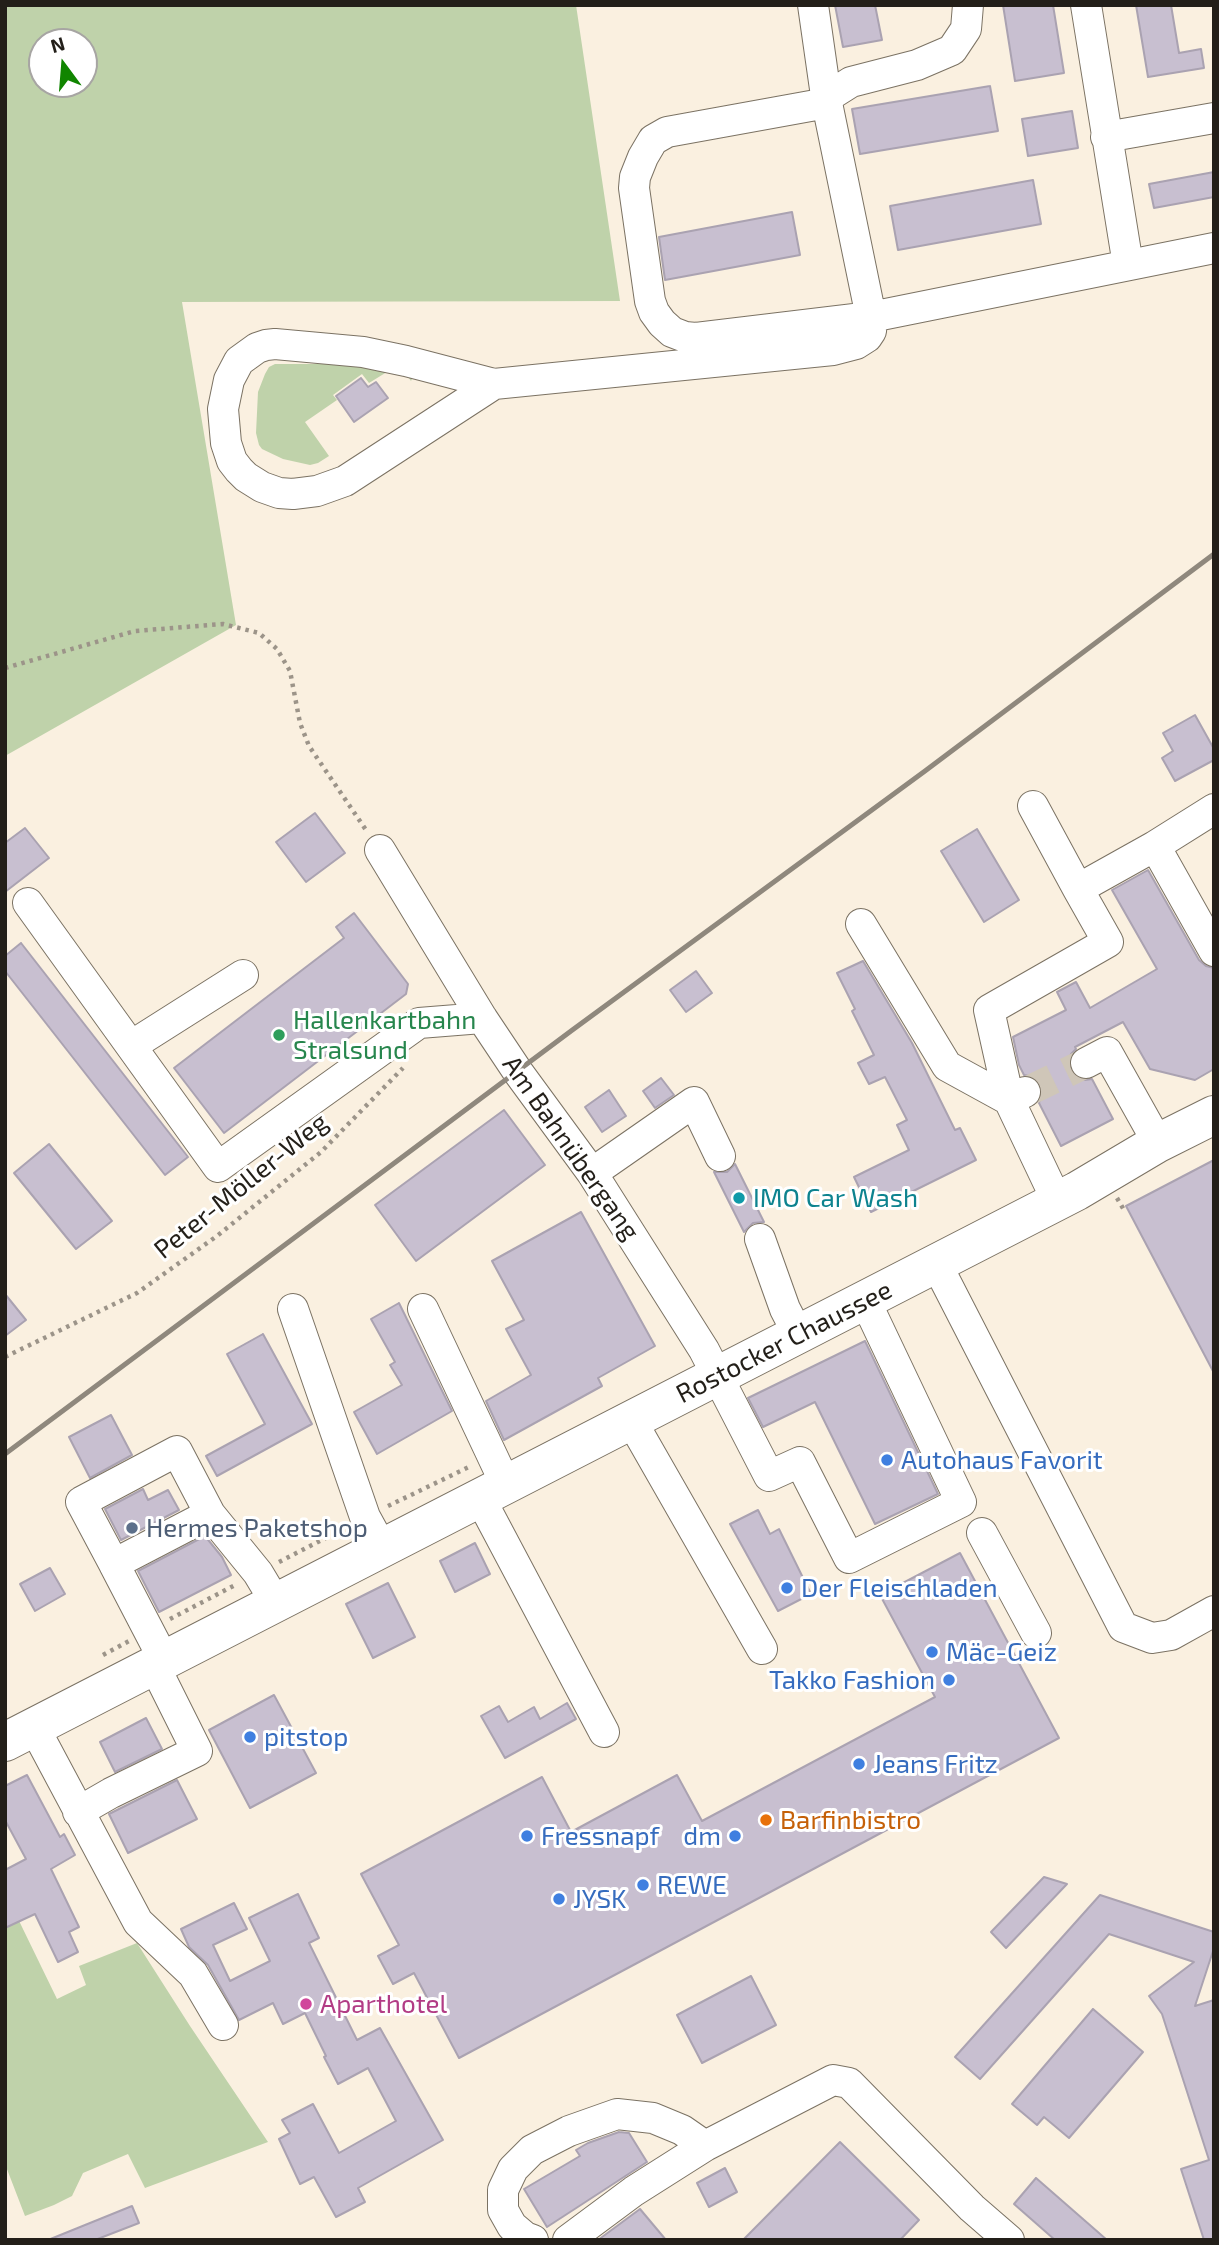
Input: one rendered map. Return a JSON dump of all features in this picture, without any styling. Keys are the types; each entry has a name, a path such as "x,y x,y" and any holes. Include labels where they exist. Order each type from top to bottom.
{"main road":[{"name":"Rostocker Chaussee","path":"20,1734 1057,1201 1158,1143 1214,1115"}],"street":[{"path":"494,384 345,481 317,491 279,493 262,486 239,470 226,443 223,409 229,380 239,362 257,348 266,345 377,355 494,384 833,349 864,340 871,331 871,317 827,103 813,5"},
{"path":"827,103 832,94 851,82 917,65 952,50 966,29 968,5"},
{"path":"1086,5 1128,265"},
{"path":"827,103 667,132 653,140 635,177 634,188 648,288 654,312 672,332 696,338 871,317 1214,248"},
{"path":"1106,137 1214,118"},
{"path":"1033,806 1108,942 989,1010 1057,1201"},
{"path":"1078,889 1214,809"},
{"path":"1155,846 1214,951"},
{"name":"Am Bahnübergang","path":"380,850 481,1018 592,1173 705,1350 769,1476 800,1462 849,1558 961,1502 865,1300"},
{"path":"28,903 218,1167 419,1023 481,1018"},
{"path":"861,924 947,1066 1018,1096"},
{"path":"131,1046 243,975"},
{"path":"1086,1063 1107,1052 1158,1143"},
{"path":"592,1173 694,1102 720,1156"},
{"path":"760,1239 785,1309 798,1334"},
{"path":"936,1263 1123,1627 1152,1638 1171,1635 1214,1611"},
{"path":"292,1309 365,1517 382,1548"},
{"path":"423,1309 493,1491 604,1732"},
{"path":"631,1420 762,1649"},
{"path":"78,1812 197,1751 114,1564 81,1502 177,1451 210,1514 258,1573 276,1603"},
{"path":"114,1564 210,1514"},
{"path":"982,1533 1037,1633"},
{"name":"Rostocker Chaussee","path":"20,1734 78,1812 138,1922 193,1974 223,2025"},
{"path":"568,2240 634,2191 705,2146 834,2080 849,2083 972,2208 1009,2240"},
{"path":"533,2240 512,2226 503,2210 503,2190 513,2169 533,2150 569,2131 617,2114 653,2118 682,2130 705,2146"}],"path":[{"path":"5,668 135,631 223,624 258,633 277,649 289,671 300,723 309,746 380,850"},
{"name":"Peter-Möller-Weg","path":"5,1357 137,1293 217,1236 321,1152 407,1064"},
{"path":"1117,1198 1124,1209"},
{"path":"5,1350 12,1353"}],"green space":[{"path":"5,5 576,5 620,301 182,302 236,625 5,756"},
{"path":"275,364 399,364 411,371 412,379 411,381 401,367 395,367 369,383 362,374 333,395 337,400 305,422 329,456 310,465 283,459 259,445 256,433 258,392 269,367"},
{"path":"5,1892 57,1999 86,1985 79,1966 137,1943 268,2142 145,2188 128,2154 83,2173 72,2196 25,2216 5,2164"}],"building":[{"path":"835,5 875,5 882,40 843,47"},
{"path":"1003,5 1053,5 1064,73 1015,81"},
{"path":"1136,5 1171,5 1179,53 1201,49 1204,68 1148,77"},
{"path":"990,86 998,131 860,154 852,109"},
{"path":"1072,111 1078,148 1028,156 1022,119"},
{"path":"1214,172 1214,197 1154,208 1149,184"},
{"path":"1033,180 1041,224 898,250 890,206"},
{"path":"792,212 800,255 665,280 659,237"},
{"path":"361,378 368,387 376,382 388,398 354,422 336,396"},
{"path":"1195,715 1214,749 1214,760 1175,781 1162,758 1173,751 1163,733"},
{"path":"315,813 345,853 306,882 276,842"},
{"path":"25,828 49,858 5,892 5,843"},
{"path":"977,829 1019,900 984,922 941,851"},
{"path":"1148,870 1199,960 1214,968 1214,1069 1195,1080 1150,1069 1123,1022 1075,1047 1069,1062 1070,1070 1076,1077 1092,1079 1113,1119 1061,1146 1039,1103 1041,1085 1034,1077 1024,1075 1013,1037 1066,1010 1057,992 1076,982 1090,1008 1157,969 1112,890"},
{"path":"354,913 408,984 406,994 224,1133 174,1068 344,938 336,927"},
{"path":"21,943 188,1157 165,1175 5,971 5,956"},
{"path":"863,961 912,1043 955,1130 960,1128 976,1160 871,1212 854,1177 909,1150 897,1125 907,1120 885,1077 869,1084 858,1063 874,1055 837,973"},
{"path":"696,971 712,993 686,1012 670,990"},
{"path":"661,1078 674,1095 655,1108 643,1091"},
{"path":"609,1090 626,1116 602,1132 585,1107"},
{"path":"504,1110 545,1165 416,1261 375,1205"},
{"path":"49,1144 112,1221 76,1249 14,1173"},
{"path":"1214,1160 1214,1373 1126,1206"},
{"name":"IMO Car Wash","path":"735,1164 764,1222 753,1223 744,1232 714,1172 727,1172"},
{"path":"581,1212 655,1346 598,1378 602,1386 504,1440 486,1401 531,1375 506,1329 524,1320 492,1261"},
{"path":"5,1294 26,1320 5,1336"},
{"path":"399,1303 452,1411 377,1454 354,1412 402,1385 390,1365 395,1362 371,1319"},
{"path":"263,1334 312,1424 217,1476 206,1456 265,1424 227,1354"},
{"name":"Autohaus Favorit","path":"865,1341 938,1494 875,1524 815,1402 763,1427 748,1398"},
{"path":"111,1415 132,1455 90,1478 69,1437"},
{"path":"143,1489 148,1500 168,1490 179,1510 121,1540 105,1509"},
{"path":"758,1510 770,1534 779,1529 811,1594 778,1611 730,1524"},
{"path":"205,1536 222,1557 231,1575 159,1612 138,1571"},
{"path":"475,1543 490,1574 455,1592 440,1561"},
{"path":"960,1553 1059,1738 459,2058 414,1973 393,1984 378,1956 399,1945 361,1874 542,1777 571,1832 677,1775 702,1821 935,1697 880,1595"},
{"path":"50,1568 65,1594 35,1611 20,1584"},
{"path":"388,1583 415,1637 373,1658 346,1604"},
{"path":"274,1695 316,1773 250,1808 209,1730"},
{"path":"567,1703 576,1719 505,1758 481,1716 499,1706 508,1722 534,1707 540,1719"},
{"path":"146,1718 162,1749 115,1772 100,1742"},
{"path":"27,1775 60,1837 64,1834 75,1855 51,1869 79,1927 69,1932 78,1952 58,1962 35,1914 5,1928 5,1870 26,1859 5,1820 5,1786"},
{"path":"177,1780 197,1819 128,1853 109,1814"},
{"path":"1044,1877 1067,1884 1006,1948 991,1932"},
{"path":"298,1894 319,1938 309,1943 357,2040 380,2028 443,2140 358,2188 365,2202 336,2217 314,2177 300,2184 279,2139 290,2133 282,2120 313,2104 339,2153 396,2121 368,2068 338,2084 305,2013 283,2024 273,2003 239,2020 208,1965 189,1947 181,1929 234,1903 247,1929 213,1945 230,1981 270,1961 249,1918"},
{"path":"1100,1895 1214,1932 1214,1948 1195,2006 1214,2000 1214,2240 1204,2240 1181,2169 1209,2160 1162,2014 1149,1996 1194,1962 1109,1934 980,2079 955,2057"},
{"path":"751,1976 776,2025 702,2063 677,2015"},
{"path":"1093,2009 1143,2052 1069,2138 1044,2117 1037,2125 1012,2104"},
{"path":"619,2132 629,2133 647,2162 547,2227 524,2189 580,2156 576,2150"},
{"path":"840,2142 919,2220 900,2240 743,2240"},
{"path":"725,2168 737,2192 709,2207 697,2183"},
{"path":"1036,2178 1107,2240 1055,2240 1014,2204"},
{"path":"132,2206 139,2223 95,2240 48,2240"},
{"path":"640,2209 666,2240 598,2240"}],"tunnel":[{"path":"1026,1092 1086,1063"}],"railway":[{"path":"5,1454 1214,554"}],"place":[{"name":"Hallenkartbahn Stralsund","path":"279,1035"},
{"name":"IMO Car Wash","path":"739,1198"},
{"name":"Autohaus Favorit","path":"887,1460"},
{"name":"Hermes Paketshop","path":"132,1528"},
{"name":"Der Fleischladen","path":"787,1588"},
{"name":"Mäc-Geiz","path":"932,1652"},
{"name":"Takko Fashion","path":"949,1680"},
{"name":"pitstop","path":"250,1737"},
{"name":"Jeans Fritz","path":"859,1764"},
{"name":"Barfinbistro","path":"766,1820"},
{"name":"Fressnapf","path":"527,1836"},
{"name":"dm","path":"735,1836"},
{"name":"REWE","path":"643,1885"},
{"name":"JYSK","path":"559,1899"},
{"name":"Aparthotel","path":"306,2004"}]}
